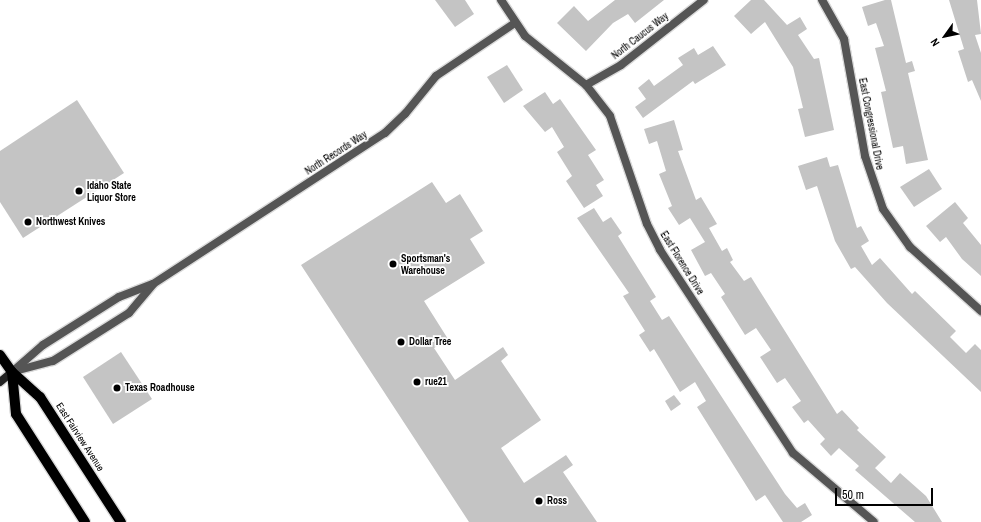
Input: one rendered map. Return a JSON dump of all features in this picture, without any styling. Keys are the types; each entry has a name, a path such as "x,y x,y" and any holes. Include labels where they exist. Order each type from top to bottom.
{"main road":[{"name":"East Fairview Avenue","path":"0,354 12,372 40,397 121,522"},
{"name":"East Fairview Avenue","path":"12,372 16,414 85,522"}],"street":[{"name":"East Florence Drive","path":"501,0 515,22 536,46 586,85 610,116 647,224 660,250 793,454 874,522"},
{"name":"North Caucus Way","path":"586,85 621,65 704,0"},
{"name":"East Congressional Drive","path":"822,0 844,39 865,156 883,208 910,248 981,311"},
{"name":"North Records Way","path":"0,382 43,345 119,296 153,284 385,133 405,114 436,76 515,22"},
{"name":"North Records Way","path":"0,376 53,361 129,312 153,284"}],"building":[{"path":"435,0 465,0 474,14 455,27"},
{"path":"615,0 664,0 635,23 628,14 613,23 586,51 557,23 574,6 588,21"},
{"path":"751,0 764,0 787,25 800,17 807,29 798,35 814,59 819,58 834,130 805,137 798,109 803,108 793,67 765,22 751,34 734,16"},
{"path":"885,0 891,0 906,63 912,61 915,71 908,73 928,160 906,164 903,146 893,148 881,92 886,91 875,48 884,46 876,23 868,26 862,7"},
{"path":"949,0 977,0 981,34 975,35 981,53 981,101 972,80 968,82 958,51 964,49"},
{"path":"713,46 726,65 695,84 693,81 643,118 635,107 646,99 638,88 649,79 654,86 683,65 678,58 694,48 698,55"},
{"path":"507,65 523,90 504,103 487,77"},
{"path":"545,92 553,104 560,99 596,150 588,155 604,180 596,185 603,196 584,208 566,181 572,176 557,152 564,147 552,127 545,132 523,106"},
{"path":"77,100 124,173 23,238 0,202 0,151"},
{"path":"674,120 683,150 678,151 696,200 701,197 717,224 709,228 722,251 727,248 733,260 730,262 744,281 751,277 837,414 842,410 859,428 857,430 886,457 875,468 891,483 900,473 926,496 942,522 915,522 855,470 859,466 839,448 831,456 820,444 825,439 808,420 804,423 792,407 801,401 785,378 777,383 760,357 771,350 756,328 745,335 721,297 725,294 711,273 705,276 691,250 705,242 690,218 679,225 668,208 672,206 659,174 666,171 657,141 649,144 644,129"},
{"path":"827,157 830,167 838,165 857,228 861,226 869,241 861,246 872,265 880,258 912,294 915,291 956,331 950,337 966,353 975,344 981,350 981,392 887,303 855,267 851,269 835,241 817,186 806,190 798,166"},
{"path":"929,169 942,189 914,207 900,187"},
{"path":"432,182 446,203 460,194 483,231 470,239 485,263 424,301 448,339 434,348 455,380 503,347 508,355 501,361 541,420 501,448 524,483 566,455 573,465 563,472 597,522 469,522 301,265"},
{"path":"955,202 968,218 963,223 981,245 981,276 962,259 946,237 940,242 926,226"},
{"path":"594,208 603,222 611,217 622,233 618,236 656,297 650,301 662,320 669,316 785,494 797,508 805,503 812,515 801,522 783,522 765,495 756,501 697,407 706,401 695,382 680,392 654,349 650,352 639,335 645,331 623,296 629,293 577,218"},
{"name":"Texas Roadhouse","path":"121,352 152,399 113,424 83,377"},
{"path":"674,395 681,404 671,411 665,401"}],"place":[{"name":"Idaho State Liquor Store","path":"79,191"},
{"name":"Northwest Knives","path":"28,222"},
{"name":"Sportsman's Warehouse","path":"393,264"},
{"name":"Dollar Tree","path":"401,342"},
{"name":"rue21","path":"417,382"},
{"name":"Texas Roadhouse","path":"117,388"},
{"name":"Ross","path":"539,501"}]}
